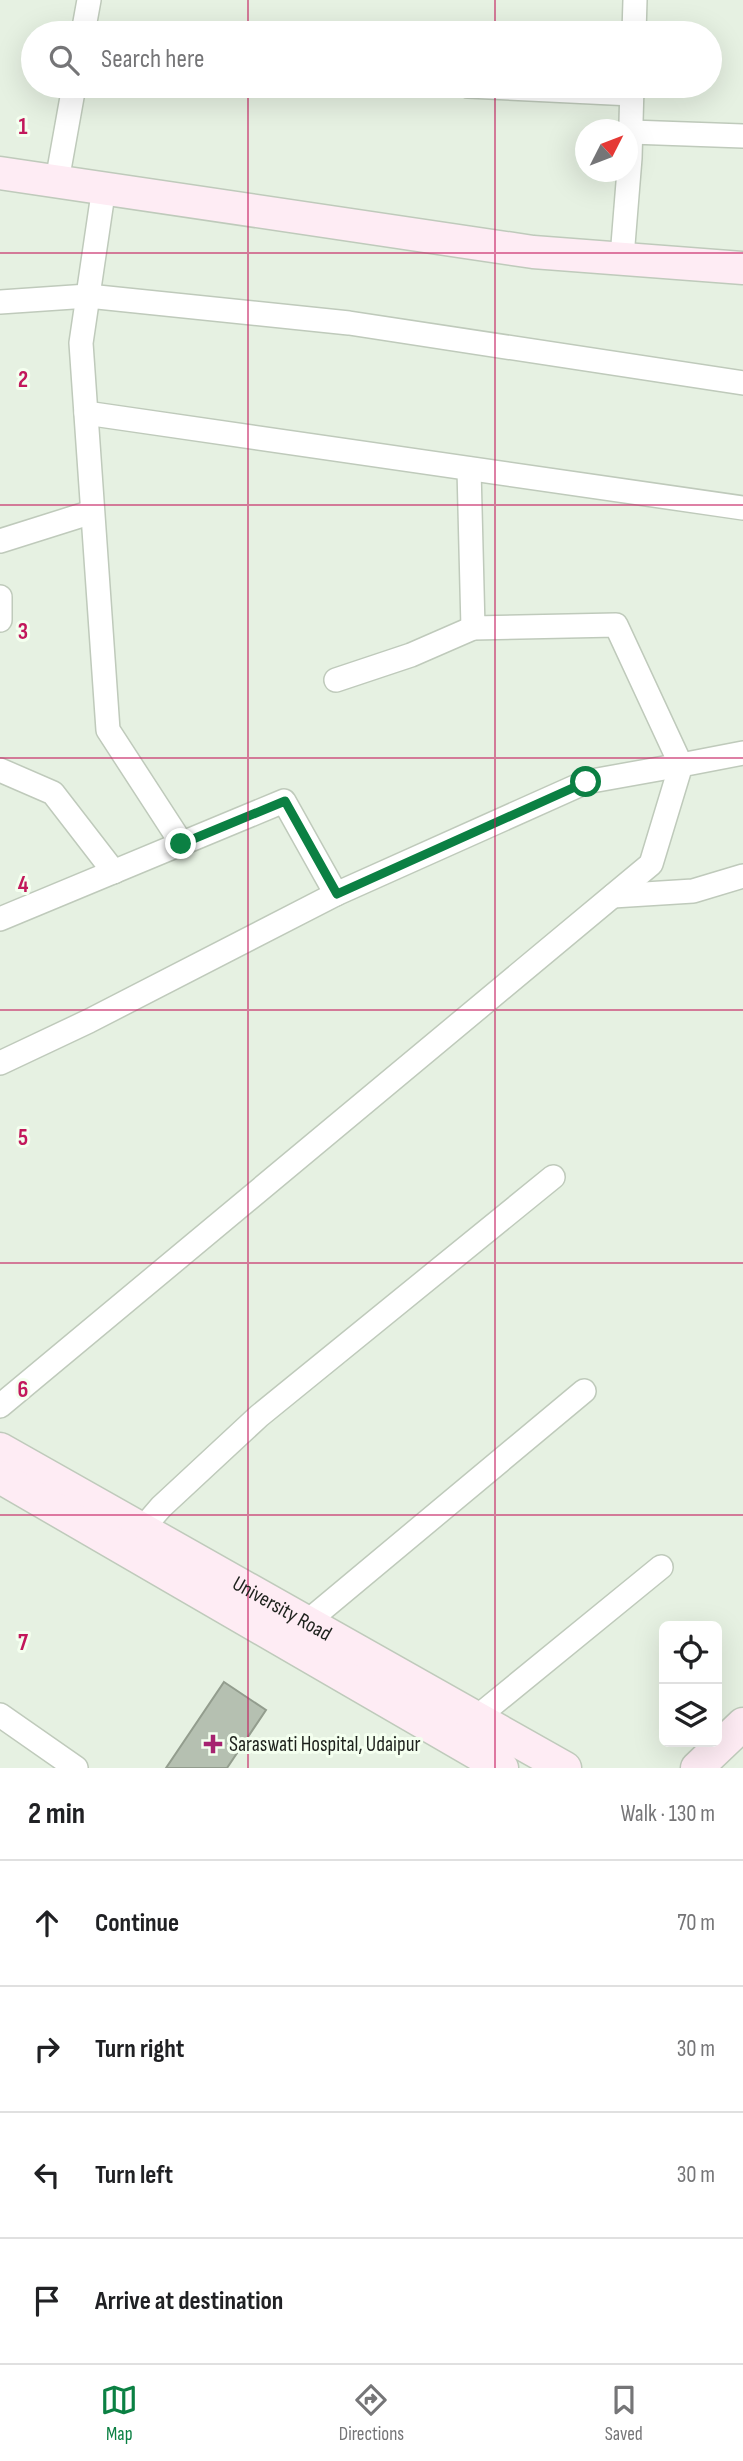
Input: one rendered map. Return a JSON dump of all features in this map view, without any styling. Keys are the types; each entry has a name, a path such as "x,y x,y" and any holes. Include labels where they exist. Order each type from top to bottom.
{"street":[{"path":"85,21 89,0"},
{"path":"634,21 635,0"},
{"path":"57,181 72,98"},
{"path":"631,119 632,98"},
{"path":"638,132 743,136"},
{"path":"0,173 533,251 743,268"},
{"path":"622,257 627,182"},
{"path":"104,187 81,343 108,730 181,844"},
{"path":"0,302 88,296 349,323 743,383"},
{"path":"86,414 743,508"},
{"path":"469,468 473,628"},
{"path":"0,541 92,512"},
{"path":"0,597 0,620"},
{"path":"0,1406 651,864 681,765 616,625 473,628 411,655 336,680"},
{"path":"0,1063 89,1021 337,894 586,782 743,752"},
{"path":"0,770 53,793 114,872"},
{"path":"0,919 285,801 337,894"},
{"path":"613,896 693,891 743,876"},
{"path":"142,1529 161,1507 259,1416 553,1177"},
{"path":"307,1622 584,1391"},
{"name":"University Road","path":"0,1449 565,1768"},
{"name":"University Road","path":"0,1477 502,1768"},
{"path":"476,1718 661,1567"},
{"path":"0,1715 76,1768"},
{"path":"697,1768 743,1724"}],"building":[{"path":"224,1682 266,1710 227,1768 166,1768"}],"place":[{"name":"Saraswati Hospital, Udaipur","path":"213,1744"}],"route":[{"path":"181,844 285,801 337,894 586,782"}]}
